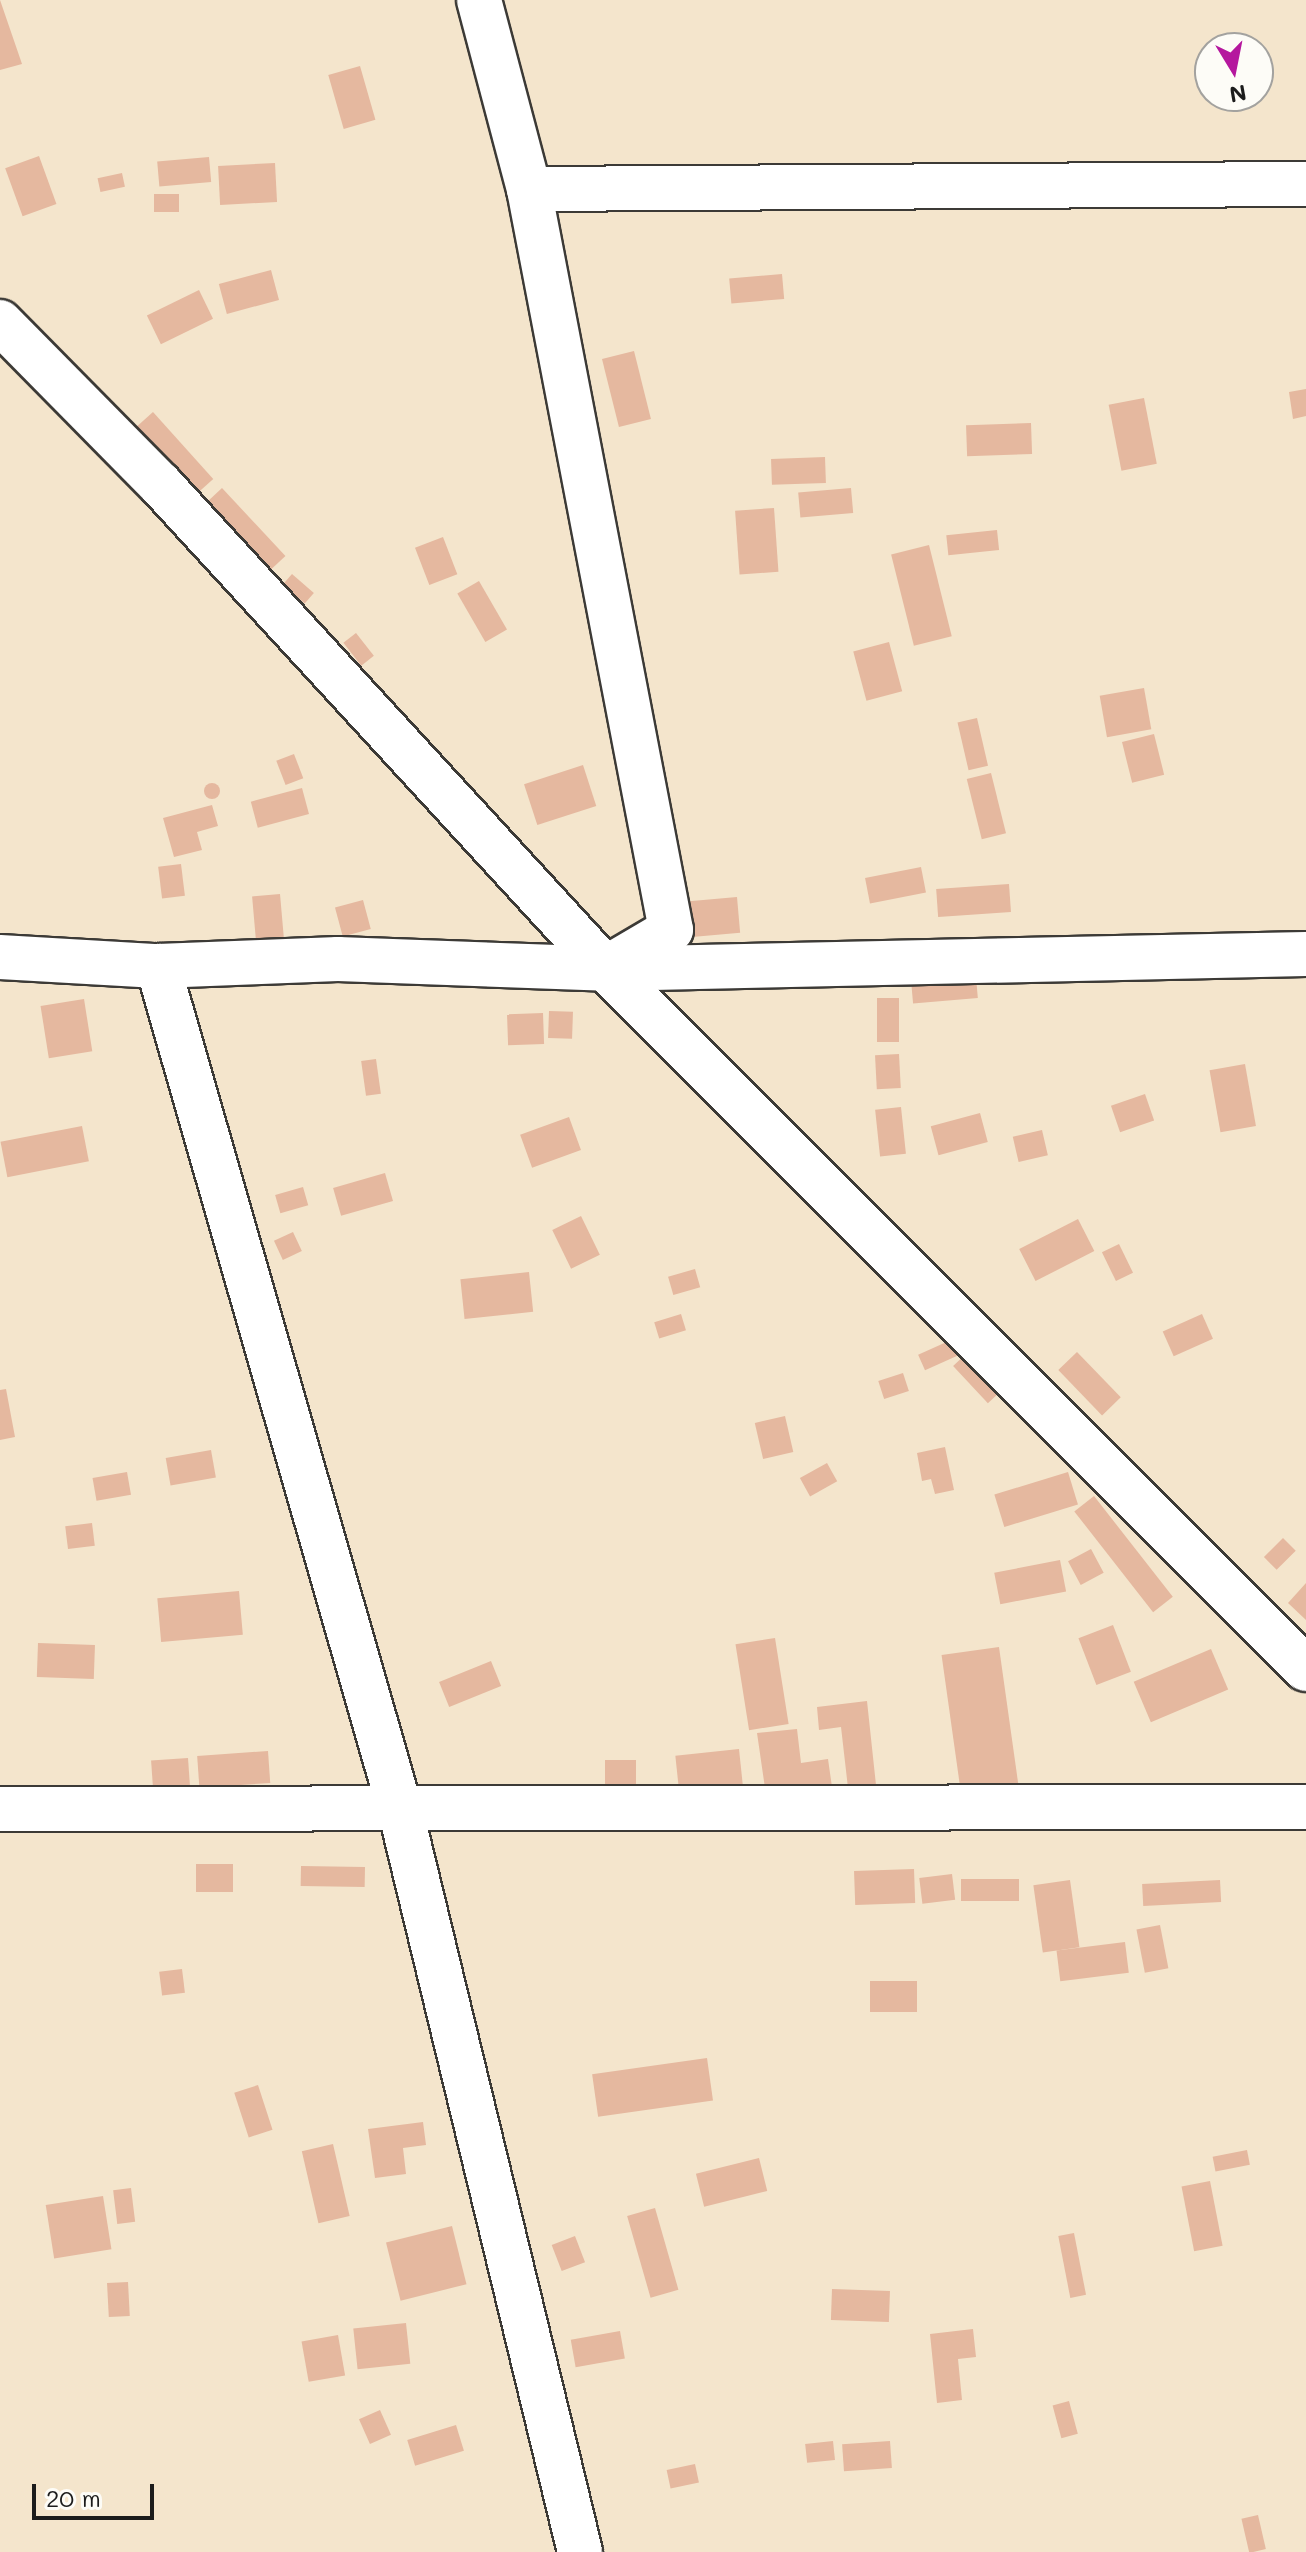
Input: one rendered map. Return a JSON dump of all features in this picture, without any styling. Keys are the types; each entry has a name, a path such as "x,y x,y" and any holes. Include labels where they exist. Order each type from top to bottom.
{"street":[{"path":"479,0 529,189 671,930 606,969"},
{"path":"529,189 1306,184"},
{"path":"0,322 160,484 606,969 1306,1669"},
{"path":"0,957 158,966 338,959 606,969 1306,954"},
{"path":"158,966 401,1813 580,2552"},
{"path":"0,1809 401,1813 1306,1807"}],"building":[{"path":"0,0 22,64 0,70"},
{"path":"360,66 375,120 344,129 328,75"},
{"path":"39,156 56,204 23,216 5,168"},
{"path":"209,157 211,182 159,186 157,162"},
{"path":"275,163 277,202 220,205 218,166"},
{"path":"122,173 125,187 100,192 98,178"},
{"path":"154,194 179,194 179,212 154,212"},
{"path":"271,270 279,300 227,314 219,284"},
{"path":"782,274 784,299 731,304 729,279"},
{"path":"199,290 213,319 161,344 147,315"},
{"path":"634,351 651,419 619,427 602,359"},
{"path":"1306,389 1306,416 1293,419 1289,392"},
{"path":"1144,398 1157,464 1121,471 1109,405"},
{"path":"153,412 213,479 193,497 133,430"},
{"path":"1031,423 1032,454 967,456 966,425"},
{"path":"825,457 826,483 772,485 771,459"},
{"path":"222,488 285,556 266,574 203,506"},
{"path":"851,488 853,513 800,518 798,493"},
{"path":"774,508 778,572 740,575 735,511"},
{"path":"997,530 999,550 948,555 946,535"},
{"path":"443,537 457,574 429,585 415,548"},
{"path":"929,545 952,636 914,646 891,554"},
{"path":"292,574 314,593 305,604 283,585"},
{"path":"479,581 507,629 485,642 457,594"},
{"path":"356,633 374,656 361,666 343,643"},
{"path":"889,642 902,691 866,701 853,652"},
{"path":"1144,688 1151,729 1107,737 1100,696"},
{"path":"977,718 988,766 969,770 958,722"},
{"path":"1154,734 1164,775 1132,783 1122,742"},
{"path":"294,754 303,778 286,785 276,761"},
{"path":"583,765 596,806 537,825 524,784"},
{"path":"991,773 1006,833 982,839 967,779"},
{"path":"212,783 218,785 218,797 212,799 206,797 204,791 206,785"},
{"path":"302,788 309,814 258,828 251,802"},
{"path":"212,805 218,826 197,832 202,850 174,857 163,818"},
{"path":"181,864 185,896 162,899 158,867"},
{"path":"921,867 926,893 870,903 865,878"},
{"path":"1009,884 1011,912 938,917 936,889"},
{"path":"280,894 284,939 256,941 252,896"},
{"path":"737,897 740,933 689,937 686,901"},
{"path":"363,900 371,929 343,936 335,908"},
{"path":"976,977 978,998 913,1004 911,983"},
{"path":"877,998 899,998 899,1042 877,1042"},
{"path":"84,999 92,1051 49,1058 41,1006"},
{"path":"549,1011 573,1012 572,1039 548,1038"},
{"path":"543,1013 544,1044 508,1045 507,1014"},
{"path":"899,1054 901,1088 877,1089 875,1055"},
{"path":"376,1059 381,1094 366,1096 361,1061"},
{"path":"1245,1064 1256,1126 1220,1132 1210,1070"},
{"path":"1145,1094 1154,1120 1120,1132 1111,1106"},
{"path":"901,1107 906,1154 880,1156 875,1110"},
{"path":"980,1113 988,1142 939,1155 931,1126"},
{"path":"569,1117 581,1150 532,1168 520,1135"},
{"path":"82,1126 89,1161 7,1177 1,1142"},
{"path":"1042,1130 1048,1155 1019,1162 1013,1137"},
{"path":"385,1173 393,1201 341,1216 333,1188"},
{"path":"303,1187 308,1205 280,1213 275,1195"},
{"path":"581,1216 600,1255 571,1269 552,1230"},
{"path":"1078,1219 1094,1251 1036,1281 1019,1249"},
{"path":"293,1232 302,1251 283,1260 274,1241"},
{"path":"1119,1244 1133,1273 1116,1281 1102,1252"},
{"path":"695,1269 700,1287 673,1295 668,1277"},
{"path":"529,1272 533,1312 465,1319 460,1279"},
{"path":"681,1314 686,1330 659,1338 654,1322"},
{"path":"1202,1314 1213,1339 1174,1356 1163,1331"},
{"path":"951,1340 958,1356 925,1370 918,1355"},
{"path":"1077,1352 1121,1397 1102,1415 1058,1370"},
{"path":"967,1353 1002,1390 988,1403 953,1366"},
{"path":"903,1373 909,1391 884,1399 878,1381"},
{"path":"6,1389 15,1437 0,1440 0,1390"},
{"path":"785,1416 793,1452 763,1459 755,1423"},
{"path":"945,1447 954,1490 935,1494 931,1479 922,1481 917,1453"},
{"path":"211,1450 216,1478 171,1486 166,1458"},
{"path":"827,1463 837,1481 810,1496 800,1478"},
{"path":"127,1472 131,1495 97,1501 93,1478"},
{"path":"1068,1472 1078,1505 1004,1527 994,1495"},
{"path":"1094,1496 1173,1597 1153,1612 1074,1511"},
{"path":"92,1523 95,1546 68,1549 65,1526"},
{"path":"1283,1538 1296,1551 1277,1570 1264,1557"},
{"path":"1091,1549 1104,1573 1081,1585 1068,1561"},
{"path":"1060,1560 1066,1591 1000,1604 994,1573"},
{"path":"1306,1583 1306,1620 1288,1603"},
{"path":"239,1591 243,1635 161,1642 157,1598"},
{"path":"1113,1625 1131,1672 1096,1685 1078,1638"},
{"path":"775,1638 789,1724 749,1730 735,1644"},
{"path":"38,1643 95,1645 94,1679 37,1677"},
{"path":"999,1647 1018,1786 961,1794 942,1655"},
{"path":"1211,1649 1228,1690 1151,1722 1134,1682"},
{"path":"491,1661 501,1686 449,1707 439,1682"},
{"path":"867,1701 876,1785 848,1788 841,1727 819,1730 817,1707"},
{"path":"797,1729 801,1763 828,1759 832,1787 766,1795 757,1733"},
{"path":"739,1749 743,1787 679,1793 675,1756"},
{"path":"268,1751 270,1783 199,1788 197,1756"},
{"path":"188,1758 190,1788 153,1791 151,1761"},
{"path":"605,1760 636,1760 636,1790 605,1790"},
{"path":"196,1864 233,1864 233,1892 196,1892"},
{"path":"301,1866 365,1867 365,1887 301,1886"},
{"path":"914,1869 915,1903 855,1905 854,1871"},
{"path":"952,1874 955,1900 922,1904 919,1878"},
{"path":"961,1879 1019,1879 1019,1901 961,1901"},
{"path":"1070,1880 1079,1947 1043,1952 1033,1885"},
{"path":"1220,1880 1221,1902 1143,1906 1142,1884"},
{"path":"1160,1925 1168,1968 1145,1973 1136,1930"},
{"path":"1125,1942 1129,1973 1060,1981 1057,1950"},
{"path":"182,1969 185,1993 162,1996 159,1972"},
{"path":"870,1981 917,1981 917,2012 870,2012"},
{"path":"707,2058 713,2101 598,2117 592,2074"},
{"path":"258,2085 273,2130 249,2137 234,2093"},
{"path":"423,2122 426,2145 403,2148 406,2174 375,2178 368,2129"},
{"path":"333,2144 350,2216 318,2223 302,2151"},
{"path":"1247,2150 1250,2165 1216,2171 1213,2157"},
{"path":"759,2158 767,2191 704,2207 696,2174"},
{"path":"1210,2181 1223,2246 1194,2251 1182,2187"},
{"path":"131,2188 135,2222 117,2224 113,2190"},
{"path":"103,2196 111,2249 54,2258 46,2205"},
{"path":"655,2208 678,2290 651,2298 627,2216"},
{"path":"452,2226 467,2284 401,2301 386,2242"},
{"path":"1074,2233 1086,2295 1070,2298 1058,2236"},
{"path":"575,2236 585,2262 562,2271 552,2245"},
{"path":"128,2282 130,2316 109,2317 107,2283"},
{"path":"832,2289 890,2291 889,2322 831,2320"},
{"path":"406,2323 410,2364 358,2369 353,2329"},
{"path":"973,2329 976,2357 958,2359 962,2400 937,2403 930,2334"},
{"path":"620,2331 625,2359 576,2367 571,2340"},
{"path":"338,2335 345,2375 309,2382 302,2341"},
{"path":"1069,2401 1078,2434 1061,2438 1053,2405"},
{"path":"380,2410 391,2435 370,2444 359,2419"},
{"path":"456,2425 464,2451 415,2466 407,2440"},
{"path":"833,2441 835,2460 807,2463 805,2444"},
{"path":"890,2441 892,2468 844,2471 842,2444"},
{"path":"695,2464 699,2483 671,2489 667,2470"},
{"path":"1258,2515 1266,2549 1249,2552 1241,2519"}]}
